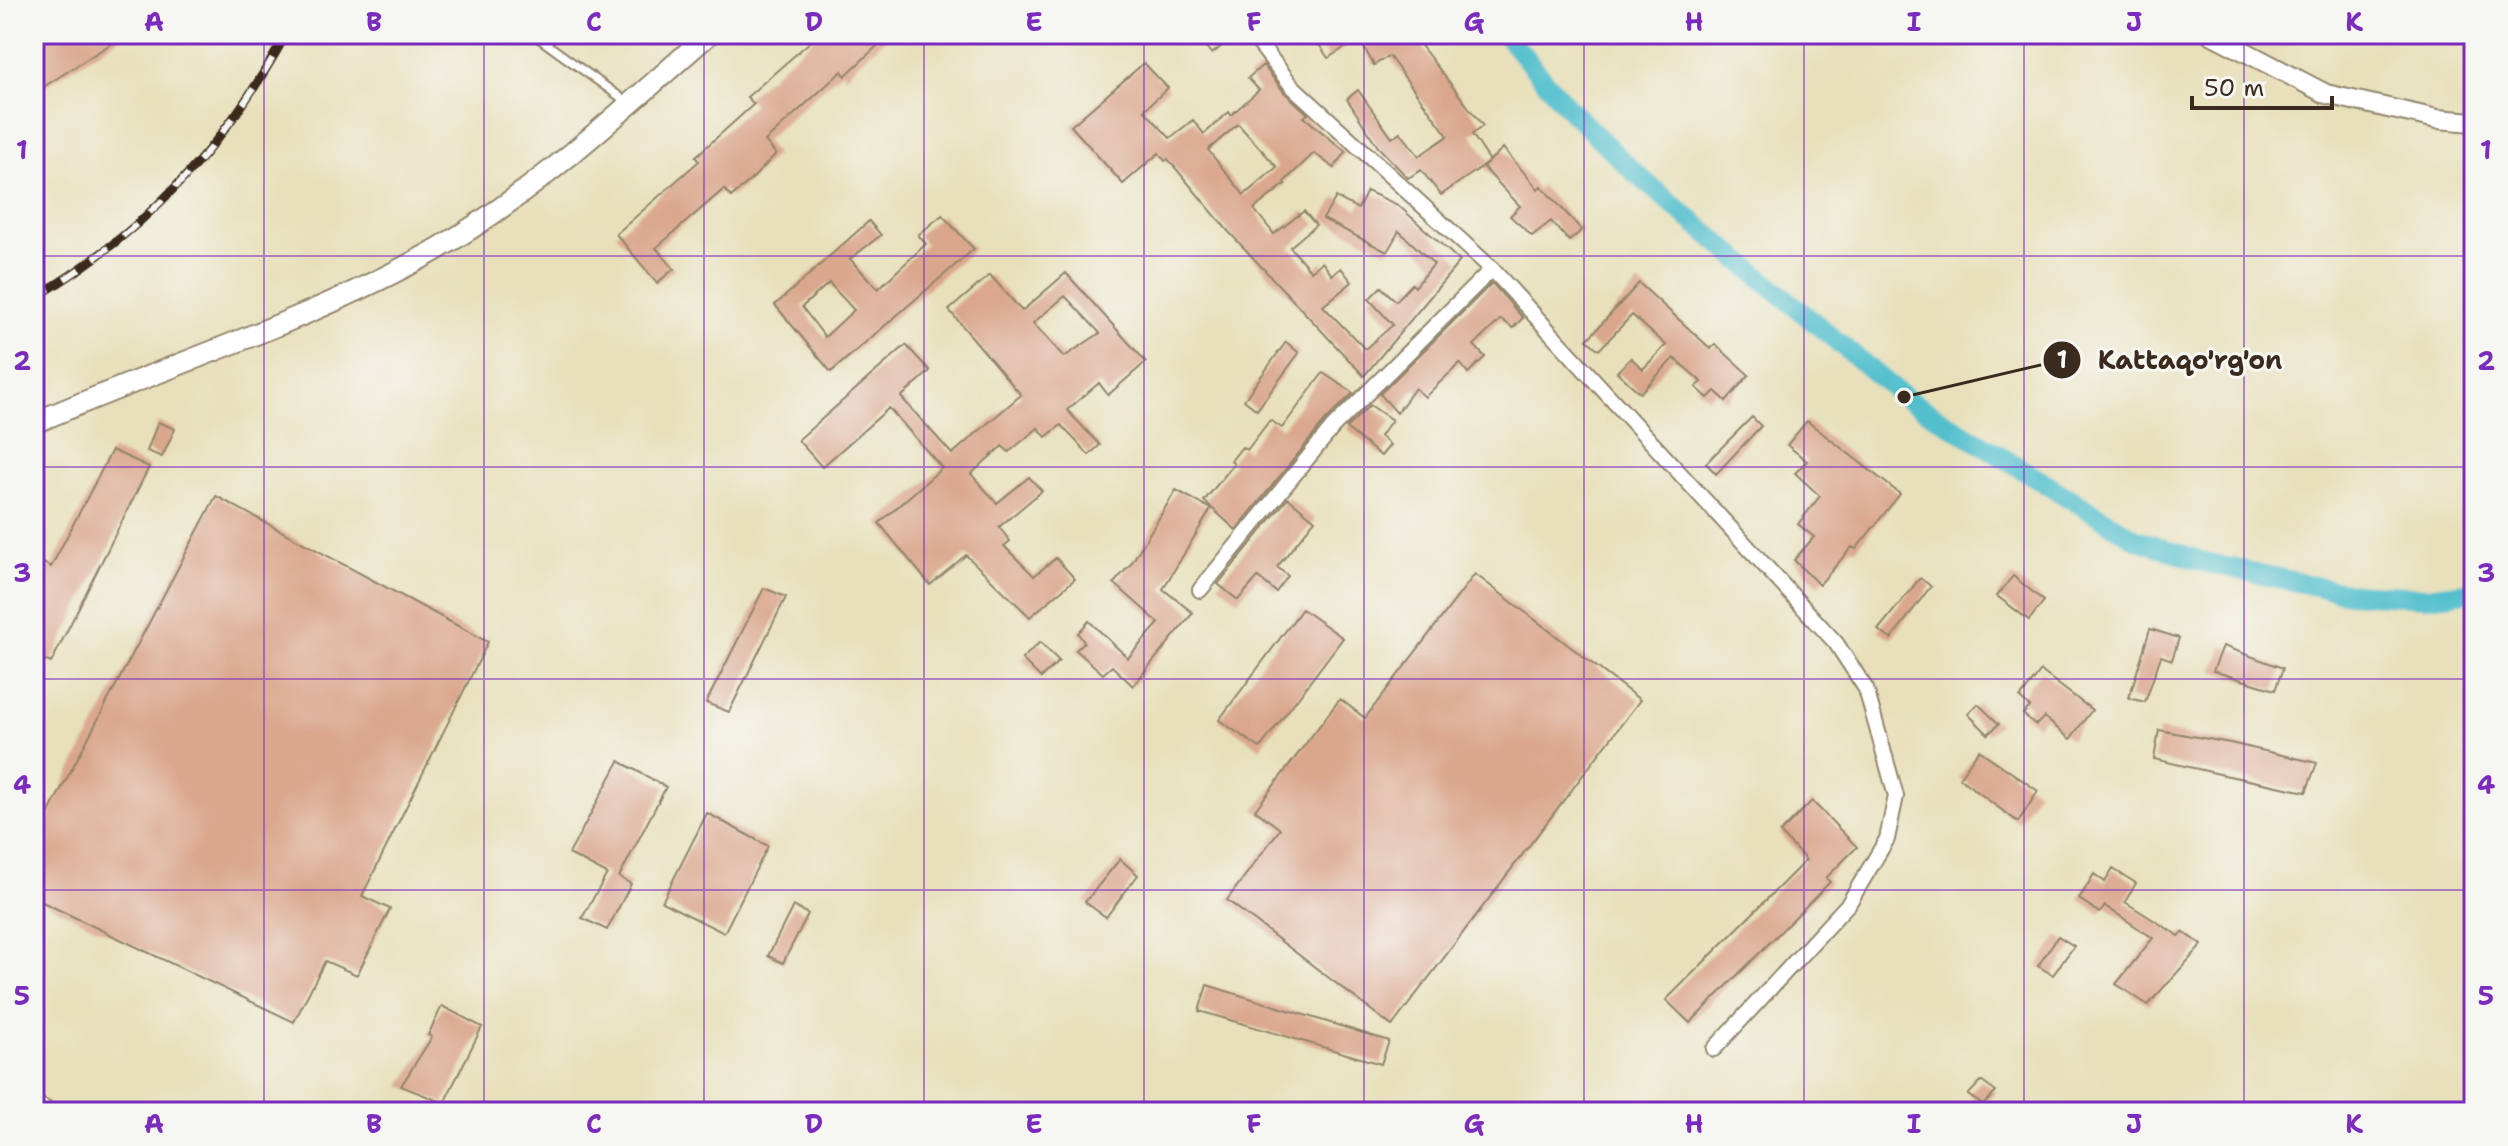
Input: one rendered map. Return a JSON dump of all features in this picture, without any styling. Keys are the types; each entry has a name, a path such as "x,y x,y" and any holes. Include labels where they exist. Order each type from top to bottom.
{"main road":[{"path":"34,423 366,286 434,251 501,208 709,34"}],"street":[{"path":"1252,34 1292,86 1492,269 1836,643 1866,689 1896,796 1887,839 1849,903 1714,1049"},
{"path":"2211,34 2326,94 2437,119 2474,122"},
{"path":"1200,590 1333,427 1492,269"}],"lane":[{"path":"533,34 629,104"},
{"path":"34,1099 59,1112"}],"building":[{"path":"34,34 126,34 34,93"},
{"path":"819,34 890,34 845,76 842,71 765,141 776,154 754,177 731,197 724,189 656,248 674,269 657,283 616,234 699,161 695,157 754,104 747,97"},
{"path":"1195,34 1236,34 1212,54"},
{"path":"1312,34 1412,34 1483,126 1472,134 1490,161 1441,195 1421,170 1408,178 1378,147 1347,99 1358,90 1392,138 1400,132 1419,156 1448,136 1389,56 1374,65 1359,39 1328,58"},
{"path":"1144,63 1168,88 1144,110 1170,138 1193,120 1204,134 1259,90 1248,78 1263,65 1284,92 1308,114 1304,117 1346,152 1334,168 1314,153 1285,184 1254,209 1274,234 1304,211 1316,225 1290,247 1311,271 1322,262 1332,275 1341,268 1352,282 1323,306 1365,349 1393,325 1369,299 1381,287 1396,301 1412,284 1415,287 1434,264 1399,231 1387,252 1323,219 1336,197 1358,209 1367,191 1398,205 1460,261 1364,376 1228,231 1168,159 1165,161 1159,153 1123,184 1071,126","holes":["1238,124 1277,167 1244,195 1208,150"]},
{"path":"1503,148 1538,189 1541,186 1582,230 1569,241 1551,221 1532,236 1510,216 1520,206 1483,167"},
{"path":"942,215 974,249 831,372 775,305 869,221 881,235 850,259 878,289 926,244 918,235","holes":["829,283 854,310 825,337 802,307"]},
{"path":"1066,273 1146,362 1108,395 1099,383 1067,410 1100,445 1089,455 1061,425 1046,437 1038,428 1009,452 1002,446 971,474 997,503 1029,477 1042,491 999,527 1010,541 1004,546 1034,576 1056,558 1075,579 1030,617 966,555 930,585 879,523 942,468 889,408 822,467 798,440 906,345 930,371 901,397 952,454 1021,395 949,310 990,275 1022,311","holes":["1065,296 1100,333 1064,357 1033,323"]},
{"path":"1492,283 1523,318 1513,328 1501,319 1474,345 1485,357 1468,373 1460,363 1425,397 1415,388 1397,413 1380,394"},
{"path":"1639,283 1711,349 1715,344 1749,375 1726,401 1715,391 1708,398 1696,387 1702,382 1674,358 1640,393 1617,372 1631,358 1643,369 1666,345 1632,315 1599,350 1587,340"},
{"path":"1286,342 1299,353 1257,410 1244,400"},
{"path":"1323,373 1353,393 1325,421 1236,530 1204,501 1234,464 1231,461 1242,447 1247,450 1270,420 1282,428"},
{"path":"1370,405 1392,420 1380,436 1390,445 1381,456 1346,428"},
{"path":"1752,417 1761,426 1716,474 1706,463"},
{"path":"1807,421 1900,494 1856,549 1852,547 1819,585 1794,560 1814,537 1798,524 1820,496 1795,473 1807,461 1787,445"},
{"path":"158,422 175,429 162,457 147,451"},
{"path":"112,450 149,467 51,663 34,655 34,558 51,567"},
{"path":"1176,490 1211,509 1163,589 1193,613 1133,686 1112,666 1103,674 1076,650 1084,642 1078,633 1089,621 1128,658 1159,623 1114,583 1131,564"},
{"path":"216,496 488,642 362,896 390,909 357,975 325,961 294,1022 34,898 34,807 48,814"},
{"path":"1288,498 1315,520 1277,567 1288,576 1276,592 1258,577 1238,600 1218,584"},
{"path":"1475,574 1640,700 1392,1026 1227,900 1280,829 1255,810 1340,699 1365,718"},
{"path":"2013,576 2044,601 2029,620 1997,596"},
{"path":"1920,578 1931,586 1891,639 1878,630"},
{"path":"764,588 786,597 729,712 706,703"},
{"path":"1302,609 1343,638 1260,748 1219,720"},
{"path":"2150,629 2179,638 2172,660 2161,656 2145,702 2129,698"},
{"path":"1040,642 1059,661 1041,678 1022,659"},
{"path":"2223,646 2283,668 2275,690 2213,671"},
{"path":"2041,671 2092,710 2070,739 2044,717 2036,725 2023,714 2030,707 2020,698"},
{"path":"1978,704 1999,724 1988,734 1968,714"},
{"path":"2159,730 2317,763 2306,792 2224,775 2154,759"},
{"path":"1979,750 2038,791 2018,822 1959,778"},
{"path":"619,761 666,787 619,877 631,884 607,930 582,918 607,874 569,854"},
{"path":"1812,801 1857,847 1826,878 1830,882 1690,1023 1666,1000 1806,860 1780,833"},
{"path":"707,813 768,846 724,933 662,902"},
{"path":"1120,859 1138,875 1106,917 1085,902"},
{"path":"2113,869 2136,883 2125,902 2179,936 2183,932 2202,945 2148,1005 2116,984 2153,938 2105,906 2100,913 2079,899 2094,874 2105,882"},
{"path":"793,906 808,914 783,963 768,956"},
{"path":"2058,936 2074,946 2053,975 2038,966"},
{"path":"1207,985 1389,1041 1381,1064 1199,1011"},
{"path":"442,1006 482,1027 444,1103 401,1086 432,1037 428,1035"},
{"path":"1981,1081 1996,1092 1983,1105 1968,1095"}],"waterway":[{"path":"1505,34 1570,110 1637,175 1904,397 2136,539 2204,562 2348,593 2427,597 2474,591"}],"railway":[{"path":"34,298 111,245 179,184 237,113 286,34"}],"place":[{"name":"Kattaqo'rg'on","path":"1904,397"}]}
